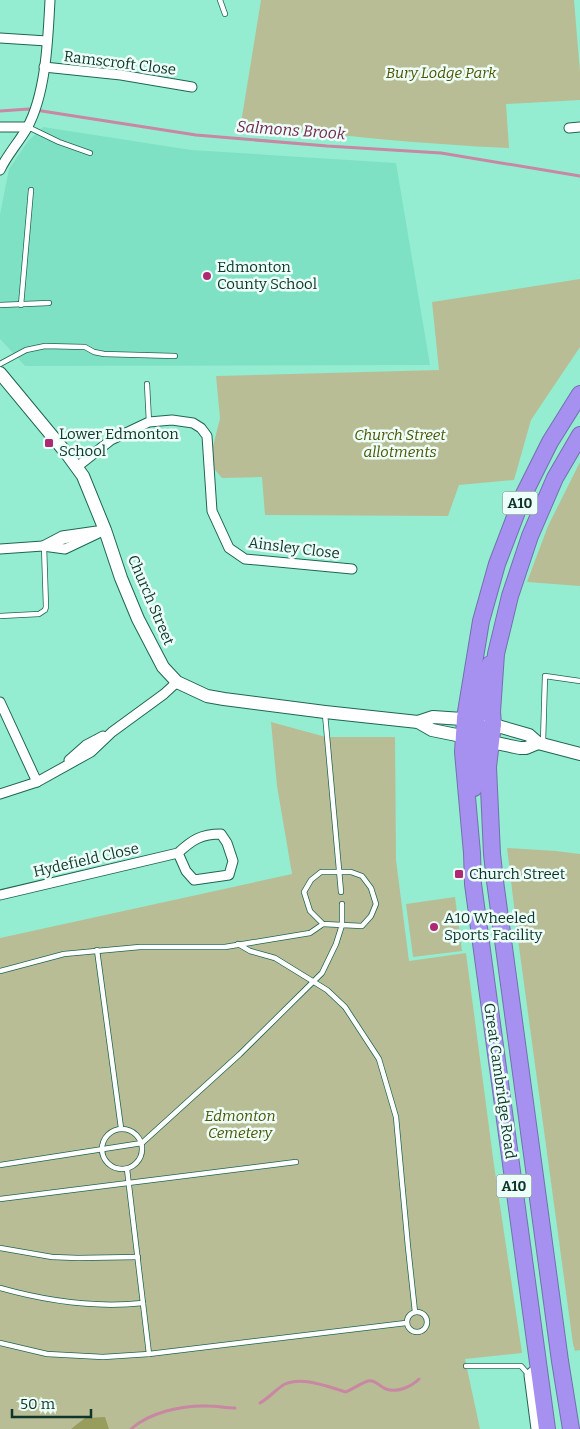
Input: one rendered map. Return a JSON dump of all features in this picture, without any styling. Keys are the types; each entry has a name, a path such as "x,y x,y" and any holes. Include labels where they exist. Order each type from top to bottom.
{"highway":[{"name":"A10","path":"478,738 481,621 500,556 523,496 536,469 550,442 580,394"},
{"name":"A10","path":"478,738 478,721 510,596 530,536 551,487 580,435"},
{"name":"Great Cambridge Road","path":"478,738 475,785 473,793 468,800 473,884 534,1375 547,1429"},
{"name":"Great Cambridge Road","path":"478,738 488,767 492,854 503,943 571,1429"},
{"path":"487,989 509,986"}],"main road":[{"name":"Church Street","path":"0,373 77,467 88,488 105,530 121,578 138,619 164,667 177,682 207,696 325,712 418,722 433,718 478,721 529,735 540,744 580,754"},
{"name":"Church Street","path":"418,722 432,730 520,748 540,744"}],"street":[{"path":"0,170 28,126 39,99 48,41 50,0"},
{"path":"0,38 48,41"},
{"name":"Ramscroft Close","path":"44,67 121,75 192,87"},
{"path":"0,127 28,126"},
{"path":"569,128 580,127"},
{"name":"Ainsley Close","path":"77,467 111,440 149,422 172,420 192,423 201,428 207,436 212,511 229,548 245,559 352,569"},
{"path":"0,548 43,546 65,549 105,530"},
{"path":"43,546 62,536 105,530"},
{"path":"0,794 37,782 54,773 86,745 112,732 164,694 177,682"},
{"path":"0,702 4,723 37,782"},
{"name":"Hydefield Close","path":"0,894 178,852 191,841 208,834 221,834 227,843 234,861 229,875 194,880 186,871 178,852"},
{"path":"534,1375 536,1429"}],"lane":[{"path":"220,0 225,14"},
{"path":"28,126 59,142 90,153"},
{"path":"21,305 31,190"},
{"path":"0,305 49,303"},
{"path":"0,364 26,350 45,346 85,347 94,352 104,354 175,356"},
{"path":"147,384 149,422"},
{"path":"0,616 40,614 45,610 43,546"},
{"path":"540,744 545,676 580,681"},
{"path":"325,712 341,892"},
{"path":"0,971 64,954 140,947 225,947 310,933 323,924 362,926 371,916 376,904 371,888 362,876 351,872 321,872 311,880 304,892 310,911 323,924"},
{"path":"0,1165 142,1142 240,1054 322,973 336,944 342,925 342,904"},
{"path":"238,944 250,951 275,958 327,990 346,1007 379,1059 396,1117 415,1312"},
{"path":"97,950 122,1128"},
{"path":"122,1128 135,1133 142,1142 142,1154 136,1163 127,1169 118,1169 109,1165 104,1158 102,1149 104,1138 113,1130 122,1128"},
{"path":"0,1199 296,1162"},
{"path":"127,1169 149,1354"},
{"path":"0,1248 52,1257 138,1257"},
{"path":"0,1288 40,1298 62,1301 107,1305 143,1303"},
{"path":"415,1312 422,1314 426,1319 426,1325 422,1331 415,1332 409,1329 406,1323 409,1316 415,1312"},
{"path":"0,1343 47,1354 103,1357 149,1354 406,1323"},
{"path":"466,1366 521,1366 534,1375"}],"shaded area":[{"name":"Edmonton County School","path":"43,127 191,150 396,163 430,365 25,366 0,339 0,214 9,169 28,141"},
{"path":"105,1417 109,1429 71,1429 85,1418"}],"green space":[{"name":"Bury Lodge Park","path":"261,0 574,0 580,72 580,100 506,104 509,148 375,138 241,123"},
{"name":"Church Street allotments","path":"580,279 580,347 531,420 514,480 459,485 448,516 265,515 262,477 222,478 209,463 220,418 216,376 439,370 432,302"},
{"path":"580,462 580,586 527,582 548,526"},
{"name":"Edmonton Cemetery","path":"271,722 326,737 395,737 396,860 409,961 466,953 494,1165 522,1353 465,1359 480,1429 0,1429 0,938 292,874 277,786"},
{"path":"507,848 580,854 580,1350 575,1351 519,947"},
{"name":"A10 Wheeled Sports Facility","path":"455,897 462,951 413,957 406,904"}],"waterway":[{"name":"Salmons Brook","path":"0,111 29,109 196,135 441,153 580,176"},
{"path":"260,1403 285,1384 292,1382 316,1383 346,1392 368,1381 375,1382 386,1389 399,1390 408,1387 419,1379"},
{"path":"131,1429 148,1418 178,1408 198,1406 235,1408"}],"place":[{"name":"Edmonton County School","path":"207,276"},
{"name":"Lower Edmonton School","path":"49,443"},
{"name":"Church Street","path":"459,874"},
{"name":"A10 Wheeled Sports Facility","path":"434,927"}]}
